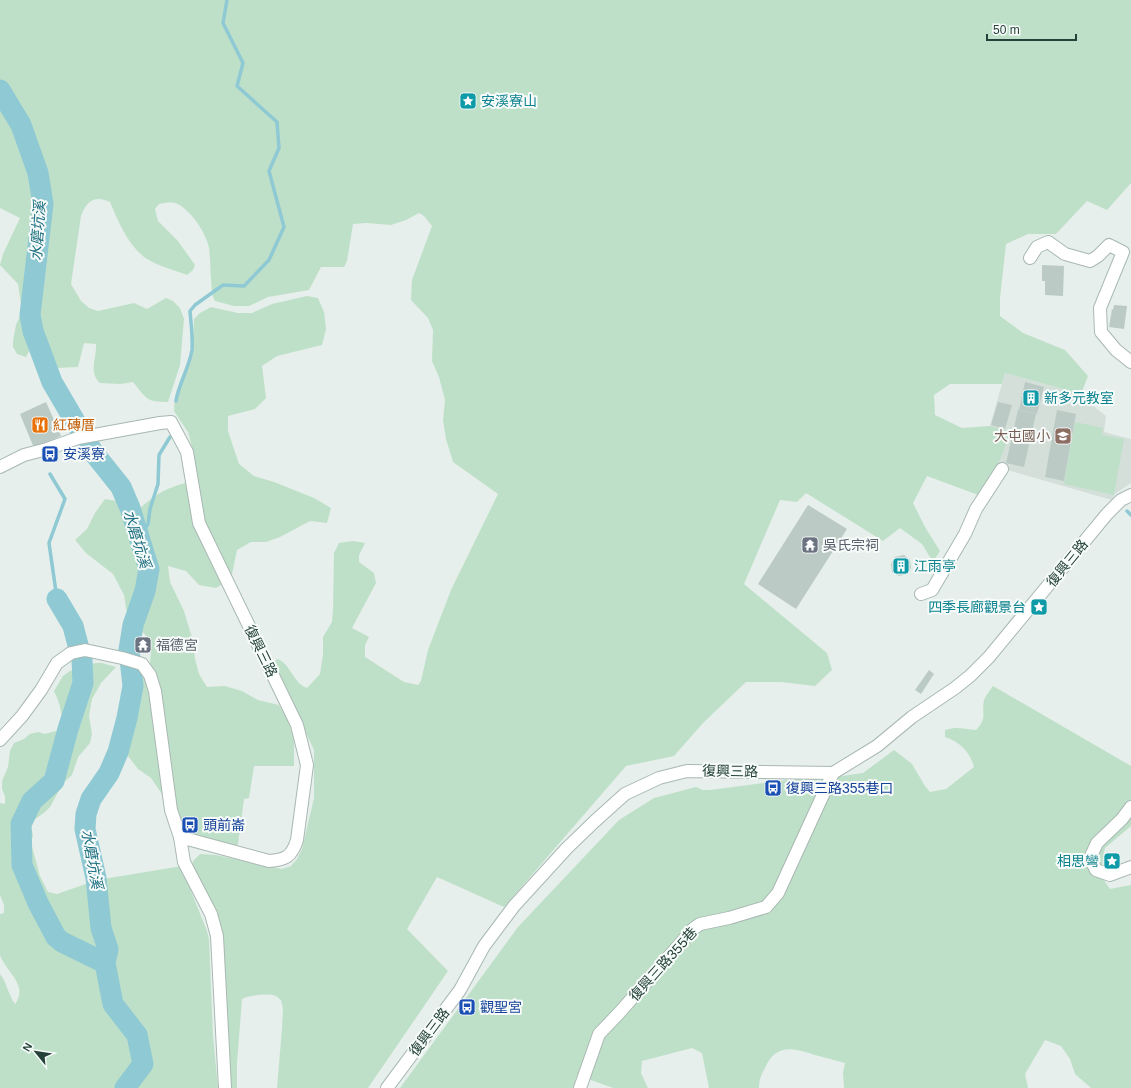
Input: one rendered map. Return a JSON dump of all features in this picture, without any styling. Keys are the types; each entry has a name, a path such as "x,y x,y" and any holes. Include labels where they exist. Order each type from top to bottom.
{"street":[{"path":"1030,258 1037,246 1048,242 1065,254 1090,261 1109,246 1123,252 1100,308 1101,332 1116,350 1131,362"},
{"name":"復興三路","path":"0,467 24,455 84,437 151,424 171,422 187,452 199,522 297,725 307,765 297,840 289,855 281,860 270,861 180,837"},
{"path":"921,594 932,590 965,534 976,509 1002,469"},
{"name":"復興三路","path":"387,1088 460,990 484,946 514,906 567,848 626,794 659,778 687,771 833,773 877,746 912,717 970,676 1024,616 1107,514 1121,500 1131,495"},
{"path":"0,740 22,716 58,663 71,653 84,650 137,662 142,664 150,675 155,691 171,810 180,837 184,862 211,914 217,936 225,1088"},
{"name":"復興三路355巷","path":"580,1088 599,1034 693,929 700,924 766,908 778,893 833,773"},
{"path":"1131,807 1122,819 1097,843 1090,858 1096,870 1110,875 1131,867"}],"shaded area":[{"name":"大屯國小","path":"1005,373 1081,394 1080,402 1091,404 1106,416 1104,432 1131,439 1131,483 1115,494 1112,500 997,467 990,426"}],"green space":[{"path":"0,0 1131,0 1131,183 1107,210 1087,201 1056,234 1028,234 1006,244 1000,298 1000,316 1023,333 1065,350 1088,376 1081,394 1005,373 1002,384 950,384 934,395 935,415 962,428 990,426 1011,432 997,467 981,496 927,476 913,503 925,527 940,551 933,562 922,544 900,528 883,541 806,493 797,502 780,500 744,584 827,653 832,670 815,686 781,682 746,682 703,723 674,756 626,766 504,907 437,877 407,929 448,971 368,1088 277,1088 283,1009 281,1000 277,996 259,995 249,996 242,999 237,1063 237,1088 231,1088 223,972 192,869 193,861 200,854 216,855 282,869 291,866 297,859 302,849 314,798 314,750 272,662 278,659 286,666 299,683 307,688 320,674 323,654 323,637 332,622 334,553 339,543 353,541 365,543 359,555 359,562 374,573 376,583 352,628 369,637 365,645 365,657 404,682 418,685 421,681 428,650 451,590 498,494 453,462 446,439 443,420 445,400 439,377 432,361 433,330 428,318 411,300 412,280 432,226 424,216 419,213 406,220 391,225 366,223 353,224 347,261 344,267 321,267 309,290 268,297 249,306 234,306 215,301 213,297 208,242 201,229 186,210 175,203 159,204 155,209 158,221 178,241 195,265 193,270 187,275 159,265 144,257 128,238 110,202 95,199 86,206 81,216 71,284 81,301 89,308 98,311 134,303 147,309 166,298 173,301 180,308 184,319 180,365 168,402 151,400 144,396 133,382 121,384 100,383 94,374 96,344 84,343 78,367 57,368 45,335 41,332 38,334 26,357 17,354 13,347 13,341 16,325 22,311 18,284 0,265 3,254 20,218 0,208"},
{"path":"307,296 318,298 324,312 326,329 322,345 277,356 262,366 266,398 255,409 228,416 228,431 239,464 254,476 274,482 314,498 331,508 327,523 310,521 280,537 266,542 251,542 237,550 231,579 216,588 199,585 186,571 168,566 170,582 184,611 193,641 195,659 199,674 207,687 225,686 242,691 258,700 279,705 288,721 294,740 294,766 254,766 249,798 244,799 238,844 235,847 186,834 183,831 175,809 151,778 138,769 128,756 126,741 118,716 124,692 138,671 149,672 151,653 147,637 127,614 124,595 113,574 86,553 75,540 87,529 95,513 105,499 122,502 139,509 160,493 185,483 194,465 192,447 188,432 174,411 175,396 181,379 192,357 194,319 200,313 211,307 238,313 252,313 272,304"},
{"path":"1075,422 1103,428 1102,435 1124,439 1114,495 1064,484"},
{"path":"95,663 102,663 116,667 101,683 92,699 89,716 92,734 90,743 78,757 72,775 63,783 50,807 35,819 31,827 33,835 31,843 40,876 48,892 57,894 97,880 182,866 182,874 187,881 209,939 213,1036 218,1088 0,1088 0,974 15,1004 19,997 18,985 0,955 0,914 4,913 4,905 0,895 0,803 5,804 2,781 8,767 10,751 14,743 24,739 30,734 38,732 45,734 60,730 62,720 61,710 54,691 63,676 70,671"},
{"path":"993,686 1131,766 1131,826 1105,848 1102,873 1105,882 1110,889 1131,885 1131,1088 1091,1088 1075,1074 1070,1059 1061,1046 1045,1040 1025,1074 1028,1088 844,1088 843,1073 845,1063 792,1049 780,1051 774,1054 761,1075 759,1088 709,1088 702,1053 692,1048 642,1061 641,1073 648,1088 613,1088 577,1075 573,1088 400,1088 518,927 619,820 654,798 696,787 703,790 710,790 810,777 818,781 828,778 863,773 894,750 912,764 930,792 946,789 974,767 964,748 945,737 945,730 957,728 976,730 980,726 983,719 984,700"}],"building":[{"path":"1042,265 1064,266 1063,296 1045,295 1045,281 1042,281"},
{"path":"1114,305 1127,306 1124,329 1109,327"},
{"name":"新多元教室","path":"1025,382 1044,387 1037,414 1019,410"},
{"name":"紅磚厝","path":"46,402 61,436 34,448 20,414"},
{"path":"998,402 1012,405 1005,429 991,425"},
{"path":"1018,410 1036,414 1024,467 1006,463"},
{"path":"1057,410 1076,414 1064,481 1045,477"},
{"name":"吳氏宗祠","path":"808,505 847,529 796,609 758,584"},
{"name":"江雨亭","path":"904,555 910,560 911,568 907,574 899,576 892,572 891,564 895,557"},
{"name":"福德宮","path":"138,638 150,640 148,653 135,651"},
{"path":"929,670 934,674 921,694 915,690"}],"waterway":[{"path":"176,401 192,350 190,311 195,305 223,285 244,286 269,260 284,227 269,171 279,148 277,122 237,86 243,63 223,23 227,0"},
{"name":"水磨坑溪","path":"0,90 21,125 38,173 43,204 30,315 33,331 52,382 93,452 121,487 130,508 149,569 145,591 133,625 129,650 133,686 127,718 118,752 109,773 91,799 86,814 85,829 96,878 101,928 108,949 105,963 113,1004 137,1035 143,1064 125,1088"},
{"path":"140,536 148,524 150,509 158,484 159,455 170,437"},
{"path":"50,474 65,499 49,543 57,599"},
{"path":"1127,511 1131,515"},
{"path":"57,599 73,626 82,660 83,683 68,729 54,781 32,801 21,824 22,865 38,903 56,937 62,942 105,963"}],"place":[{"name":"安溪寮山","path":"468,101"},
{"name":"新多元教室","path":"1031,398"},
{"name":"紅磚厝","path":"40,425"},
{"name":"大屯國小","path":"1063,436"},
{"name":"安溪寮","path":"50,454"},
{"name":"吳氏宗祠","path":"810,545"},
{"name":"江雨亭","path":"901,566"},
{"name":"四季長廊觀景台","path":"1039,607"},
{"name":"福德宮","path":"143,645"},
{"name":"復興三路355巷口","path":"773,788"},
{"name":"頭前崙","path":"190,825"},
{"name":"相思彎","path":"1112,861"},
{"name":"觀聖宮","path":"467,1007"}]}
